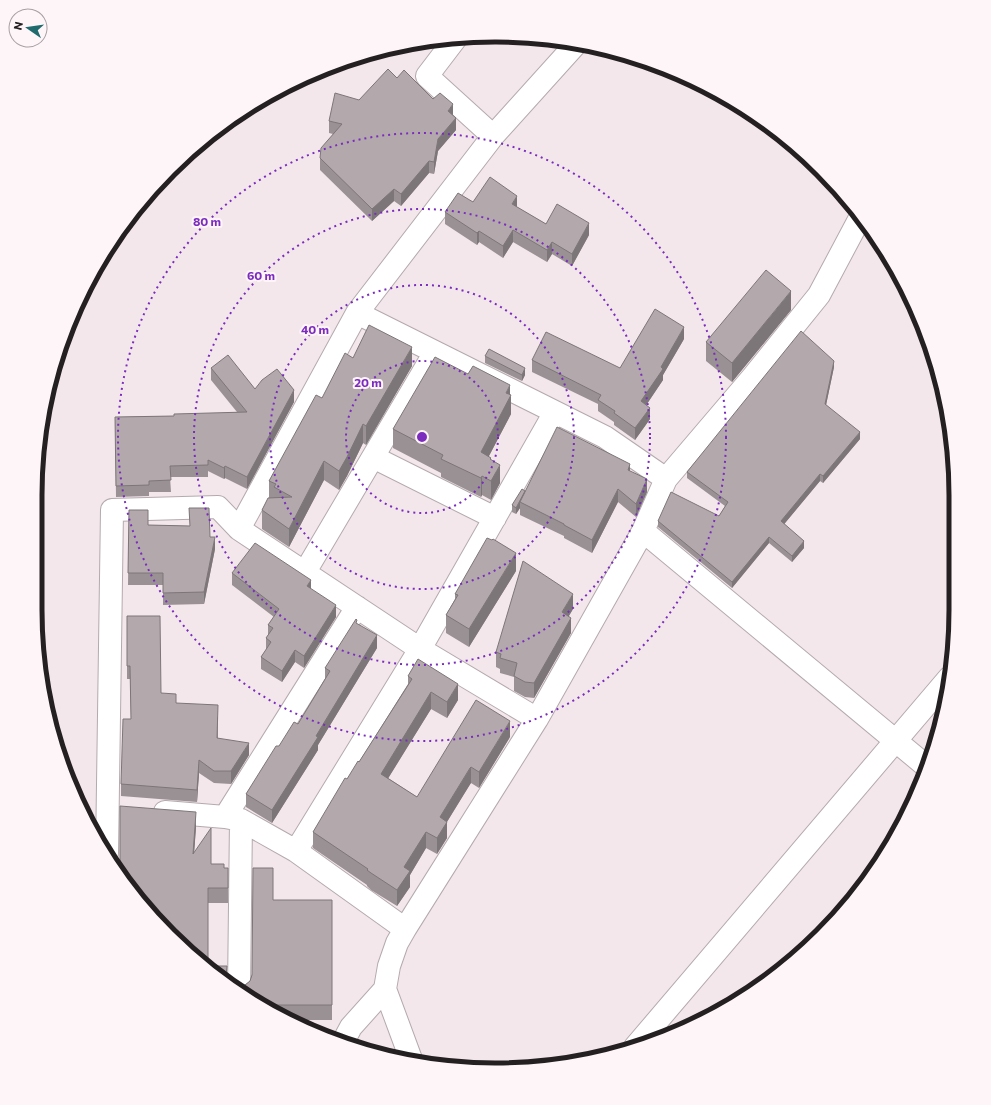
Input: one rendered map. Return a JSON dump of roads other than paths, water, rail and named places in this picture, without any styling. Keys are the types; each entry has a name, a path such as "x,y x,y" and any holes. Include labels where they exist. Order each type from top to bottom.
{"street":[{"path":"451,44 427,76 493,136"},
{"path":"239,529 357,312 493,136 572,49"},
{"path":"409,1054 385,989 389,966 397,944 405,929 537,719 643,531 666,479 752,378 819,295 858,223"},
{"path":"357,312 605,437 666,479"},
{"path":"305,572 434,352"},
{"path":"296,850 420,649 555,412"},
{"path":"372,457 495,518"},
{"path":"109,846 116,809 112,510 218,507 239,529 420,649 537,719"},
{"path":"643,531 922,763"},
{"path":"239,983 233,818 357,607"},
{"path":"642,1039 942,686"},
{"path":"147,811 233,818 296,850 405,929"},
{"path":"345,1037 351,1027 385,989"}]}
